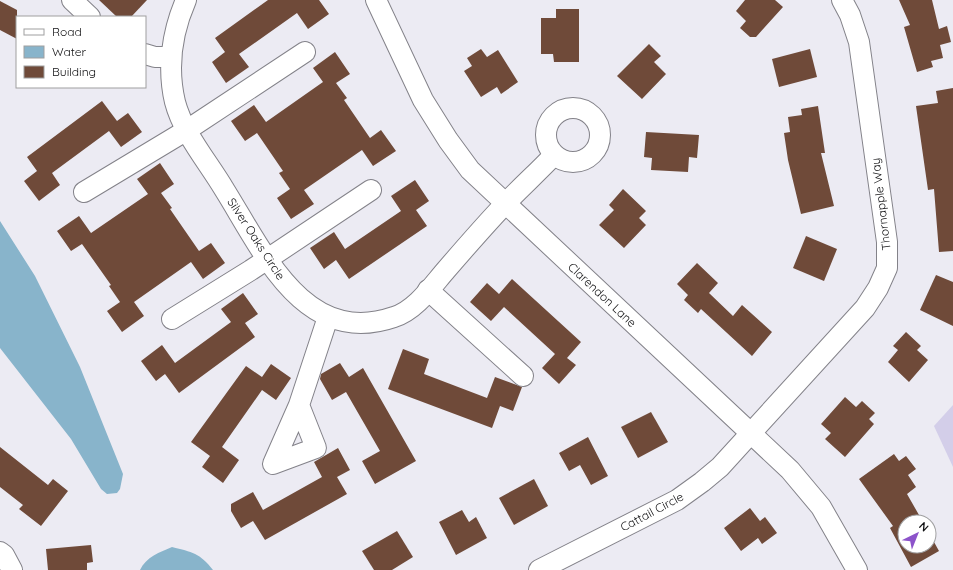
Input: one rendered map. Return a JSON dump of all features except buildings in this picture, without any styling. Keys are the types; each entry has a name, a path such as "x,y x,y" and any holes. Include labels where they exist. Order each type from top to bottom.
{"street":[{"path":"72,0 89,16"},
{"name":"Silver Oaks Circle","path":"186,0 176,30 171,57 176,103 187,130 277,275 299,299 328,317 348,323 373,322 396,317 417,302 505,204 554,156"},
{"name":"Clarendon Lane","path":"376,0 423,100 443,133 470,170 790,470 821,507 857,570"},
{"name":"Thornapple Way","path":"750,434 866,308 878,288 887,268 887,242 859,42 850,15 842,0"},
{"path":"84,192 187,130 305,52"},
{"path":"146,54 155,57 171,57"},
{"path":"172,319 268,259 371,190"},
{"path":"428,290 522,376"},
{"path":"299,405 328,317"},
{"name":"Cattail Circle","path":"539,570 677,500 702,482 750,434"},
{"path":"0,552 4,555 12,570"}],"shaded area":[{"path":"953,405 953,467 934,426"}],"water":[{"path":"0,221 35,276 80,367 123,474 120,489 117,493 107,494 101,489 71,439 0,348"},
{"path":"172,547 195,554 204,560 213,570 140,570 150,558"}]}
